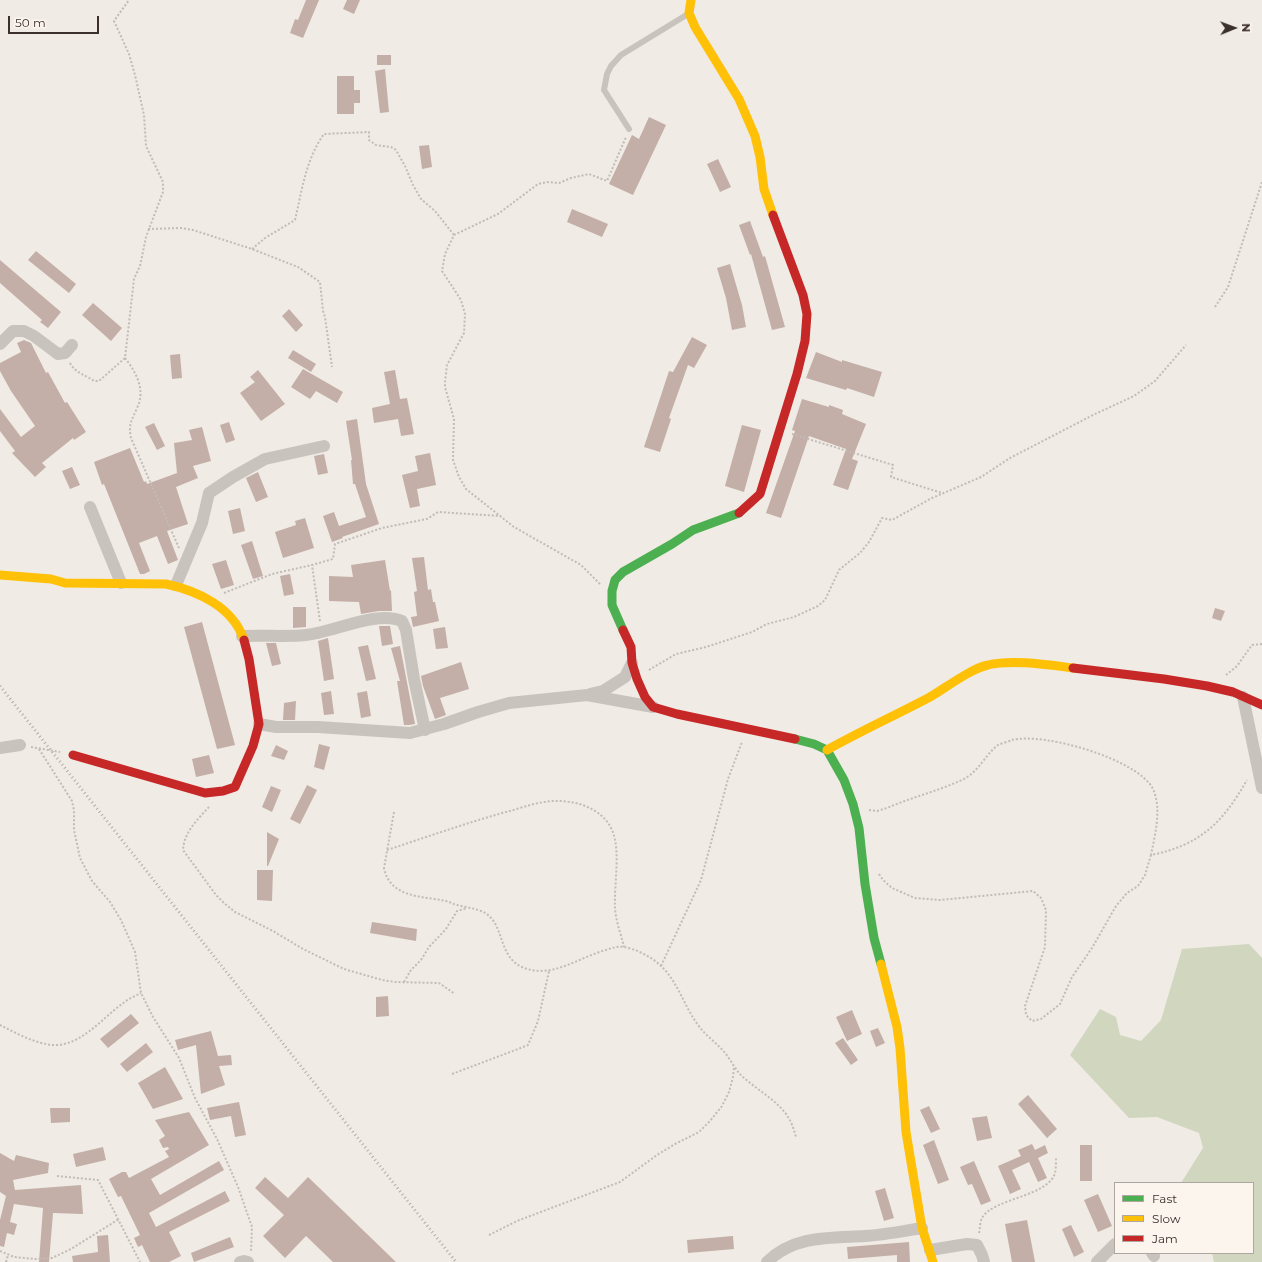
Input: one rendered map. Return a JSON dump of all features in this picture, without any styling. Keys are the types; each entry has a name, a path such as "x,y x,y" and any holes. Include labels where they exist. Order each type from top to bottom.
{"street":[{"path":"653,707 642,691 634,668 631,647 612,605 612,591 615,580 623,572 672,544 693,530 740,513 760,494 797,374 805,341 807,314 803,295 764,189 760,157 755,136 738,99 695,27 689,14 691,0"},
{"path":"0,344 13,331 24,331 34,336 58,354 68,349"},
{"path":"176,585 202,524 209,494 233,476 265,459 324,446"},
{"path":"90,507 121,583"},
{"path":"0,575 51,579 65,583 176,585 207,598 230,617 242,636 252,676 254,704 259,724 253,743 235,786 223,791 205,793 73,755"},
{"path":"242,636 305,635 378,618 395,618 402,621 406,630 414,679 425,730"},
{"path":"827,750 931,696 972,672 987,665 1000,663 1043,664 1164,679 1233,692 1262,705"},
{"path":"259,724 276,727 318,727 400,732 425,730 509,703 587,695 603,691 626,677 634,668"},
{"path":"587,695 653,707 677,714 799,739 827,750 844,780 853,804 859,828 865,884 874,938 897,1027 906,1132 922,1228 931,1256 967,1244 977,1245 984,1262"},
{"path":"1243,697 1262,788"},
{"path":"0,748 20,745"},
{"path":"767,1262 784,1248 799,1242 817,1238 865,1236 922,1228"},
{"path":"1097,1262 1114,1245"},
{"path":"240,1262 249,1258"}],"lane":[{"path":"629,129 604,90 607,74 611,66 621,55 689,14"}],"path":[{"path":"68,349 72,366 82,375 94,381 99,381 125,358 134,279 140,266 148,228 163,192 163,182 146,146 144,115 129,54 114,21 129,0"},
{"path":"601,585 582,565 514,527 466,489 459,477 453,460 454,419 445,382 447,365 464,333 465,314 461,300 442,271 445,254 454,235 498,214 538,184 548,182 559,183 571,178 589,174 607,182 629,129"},
{"path":"252,249 265,238 295,220 306,172 316,146 324,134 369,132 369,140 376,145 391,147 396,150 421,199 435,211 454,235"},
{"path":"1215,307 1228,287 1262,182"},
{"path":"148,228 181,228 193,230 252,249 298,267 320,282 332,367"},
{"path":"634,668 644,673 676,654 706,647 752,632 767,624 794,617 818,606 825,600 839,570 860,553 869,542 882,518 892,520 932,498 981,478 1010,458 1093,415 1134,396 1155,381 1186,345"},
{"path":"125,358 137,378 142,397 131,420 129,428 131,438 185,563"},
{"path":"780,431 893,465 890,477 943,493"},
{"path":"207,598 272,574 333,559 335,544 382,528 427,519 438,512 501,516"},
{"path":"312,565 321,632"},
{"path":"1207,686 1237,666 1252,644 1262,644"},
{"path":"662,966 701,880 728,780 747,734 753,729"},
{"path":"853,804 862,810 876,811 946,786 977,770 998,745 1013,740 1028,738 1060,742 1120,762 1141,776 1152,788 1158,802 1155,835 1145,875 1138,886 1127,893 1116,906 1092,948 1072,977 1060,1004 1040,1019 1032,1021 1026,1015 1025,1006 1044,947 1046,910 1041,898 1033,891 940,900 915,898 892,888 883,880 879,873"},
{"path":"20,745 73,755"},
{"path":"39,749 72,801 74,810 74,830 80,858 92,881 110,902 128,934 135,952 141,993 153,1018 179,1058 195,1098 217,1139 238,1187 252,1226 249,1258"},
{"path":"1151,855 1182,846 1205,833 1224,816 1247,780"},
{"path":"223,791 195,822 184,841 183,850 216,895 235,912 273,931 328,963 344,969 382,980 439,983 456,994"},
{"path":"387,850 494,816 544,802 578,803 589,807 605,819 612,829 615,840 615,908 624,947"},
{"path":"394,812 384,868 386,877 392,885 402,892 412,895 446,901 482,911 497,925 506,953 514,962 523,967 549,971 597,952 615,947 624,947 645,955 662,966 673,981 698,1024 711,1040 724,1052 739,1073 788,1116 796,1137"},
{"path":"404,982 411,970 421,960 429,947 446,929 457,911 468,908"},
{"path":"452,1074 528,1045 538,1021 549,971"},
{"path":"0,1025 46,1044 59,1046 84,1035 123,1003 141,993"},
{"path":"489,1235 517,1221 620,1182 657,1155 699,1132 722,1106 729,1092 734,1066"},
{"path":"977,1245 982,1217 991,1209 1037,1190 1049,1182 1054,1174 1056,1157"},
{"path":"57,1176 98,1180 140,1262"},
{"path":"0,1251 14,1257 35,1259 52,1258 71,1249 119,1219"},
{"path":"6,1262 8,1255"}],"green space":[{"path":"1249,944 1262,958 1262,1262 1214,1262 1212,1254 1254,1254 1254,1182 1182,1182 1203,1148 1199,1133 1157,1117 1129,1118 1070,1055 1100,1009 1116,1017 1120,1035 1141,1041 1161,1020 1182,949"}],"building":[{"path":"306,0 319,0 303,38 290,33 295,19 298,20"},
{"path":"347,0 360,0 354,14 343,9"},
{"path":"377,55 391,55 391,65 377,65"},
{"path":"385,69 389,112 380,113 375,71"},
{"path":"337,76 354,76 354,90 360,90 360,103 354,103 354,114 337,114"},
{"path":"649,117 666,125 633,195 609,184 632,135 639,139"},
{"path":"429,145 432,167 422,169 419,146"},
{"path":"718,159 731,187 720,192 707,164"},
{"path":"572,209 608,224 602,237 567,222"},
{"path":"750,221 763,257 765,256 785,327 772,330 751,254 750,255 739,225"},
{"path":"36,251 76,284 69,293 28,260"},
{"path":"0,260 61,312 48,328 40,322 42,320 0,283"},
{"path":"730,264 742,305 746,327 732,330 726,298 717,268"},
{"path":"93,303 122,328 111,341 82,315"},
{"path":"289,309 303,325 296,332 282,316"},
{"path":"692,337 707,345 694,368 688,365 669,418 671,419 660,452 644,447 669,371 673,372"},
{"path":"24,340 31,343 46,373 48,372 65,403 67,402 86,432 74,440 73,438 42,463 46,467 35,477 12,453 15,451 0,431 0,409 21,437 35,426 11,391 0,371 0,363 21,352 17,343"},
{"path":"293,350 316,364 311,372 288,358"},
{"path":"816,352 842,362 842,360 882,372 874,397 847,388 846,390 806,378"},
{"path":"180,354 182,378 172,379 170,355"},
{"path":"303,369 343,392 337,403 316,391 310,399 291,387"},
{"path":"258,370 285,404 261,421 240,393 255,382 250,377"},
{"path":"395,370 400,399 407,398 414,434 401,436 398,419 374,423 372,408 390,404 384,372"},
{"path":"802,399 829,407 829,405 843,410 842,414 866,424 852,459 858,461 848,490 833,485 846,449 809,436 781,518 766,513 795,431 792,430"},
{"path":"357,419 366,484 379,524 332,542 323,516 334,512 339,526 366,517 355,484 353,484 352,460 346,421"},
{"path":"229,422 235,440 226,443 220,425"},
{"path":"154,423 165,446 157,450 145,427"},
{"path":"742,425 761,430 744,492 725,486"},
{"path":"202,427 211,461 193,466 198,478 176,487 188,524 167,531 178,560 168,564 157,536 139,543 150,571 140,574 104,484 102,485 94,462 130,448 144,482 146,481 147,484 177,473 174,443 192,440 189,430"},
{"path":"430,453 436,485 417,489 420,506 410,508 402,475 418,471 415,456"},
{"path":"324,454 328,473 318,475 314,456"},
{"path":"72,467 80,485 70,489 62,471"},
{"path":"258,472 268,497 256,502 246,478"},
{"path":"240,508 245,531 233,534 228,511"},
{"path":"305,518 314,548 283,558 275,532 296,525 295,521"},
{"path":"252,541 263,576 253,579 241,545"},
{"path":"424,557 428,590 431,589 433,602 435,602 439,621 413,627 411,617 417,616 414,592 417,591 412,558"},
{"path":"226,560 234,585 221,589 212,564"},
{"path":"385,560 390,591 391,590 392,611 379,611 361,614 359,602 329,601 329,576 353,577 351,565"},
{"path":"290,574 294,594 284,596 280,576"},
{"path":"293,607 306,607 306,627 293,628"},
{"path":"1215,608 1225,611 1221,621 1212,618"},
{"path":"202,622 235,745 217,749 184,627"},
{"path":"379,626 390,626 393,644 382,646"},
{"path":"445,627 448,648 436,649 433,629"},
{"path":"328,638 334,679 324,681 318,641"},
{"path":"266,643 276,643 281,664 272,666"},
{"path":"368,645 376,679 366,681 358,647"},
{"path":"400,646 415,724 409,725 404,725 397,681 400,681 391,648"},
{"path":"461,662 469,689 440,698 446,715 435,719 421,676"},
{"path":"331,691 334,714 324,715 321,693"},
{"path":"367,691 371,716 361,718 357,693"},
{"path":"296,701 295,720 283,720 284,703"},
{"path":"319,744 330,747 324,770 314,767"},
{"path":"276,745 288,751 284,760 271,756"},
{"path":"209,755 214,773 196,777 192,759"},
{"path":"307,785 317,790 300,824 290,819"},
{"path":"271,786 281,790 272,812 262,807"},
{"path":"267,832 279,839 268,866 267,866"},
{"path":"257,870 273,870 272,901 257,900"},
{"path":"372,922 417,929 416,941 370,933"},
{"path":"388,996 389,1016 376,1017 376,997"},
{"path":"852,1010 862,1034 847,1041 836,1017"},
{"path":"131,1014 139,1023 108,1048 100,1039"},
{"path":"878,1028 885,1043 876,1047 870,1031"},
{"path":"211,1031 218,1056 231,1055 232,1065 219,1066 225,1085 201,1094 196,1045 178,1050 175,1040"},
{"path":"843,1038 858,1060 851,1065 835,1043"},
{"path":"146,1043 153,1052 127,1072 120,1064"},
{"path":"165,1067 183,1099 153,1109 138,1083"},
{"path":"1028,1095 1057,1129 1047,1138 1018,1104"},
{"path":"239,1102 246,1135 235,1137 231,1116 210,1120 207,1108"},
{"path":"929,1106 940,1129 931,1133 920,1110"},
{"path":"50,1108 70,1108 70,1122 51,1123"},
{"path":"189,1112 209,1145 151,1179 160,1195 219,1161 224,1170 149,1213 156,1227 225,1191 230,1201 169,1232 181,1256 169,1262 150,1262 142,1245 138,1247 134,1238 140,1235 121,1196 118,1197 109,1179 122,1172 126,1172 129,1178 169,1157 165,1151 169,1149 168,1147 163,1148 159,1140 165,1136 155,1120"},
{"path":"987,1116 992,1138 977,1141 972,1118"},
{"path":"934,1140 949,1180 938,1184 923,1145"},
{"path":"1032,1144 1035,1150 1045,1145 1048,1153 1038,1158 1047,1178 1038,1182 1029,1162 1012,1170 1021,1189 1010,1194 998,1166 1021,1156 1018,1150"},
{"path":"1080,1145 1092,1145 1092,1181 1080,1181"},
{"path":"103,1147 106,1160 76,1167 73,1154"},
{"path":"0,1153 14,1161 16,1155 49,1163 48,1173 13,1180 15,1190 81,1185 83,1214 53,1213 49,1262 39,1262 43,1208 14,1204 10,1222 17,1224 14,1235 7,1233 4,1247 0,1246 0,1220 6,1196 0,1192"},
{"path":"974,1161 991,1201 981,1205 972,1184 968,1185 960,1167"},
{"path":"265,1177 288,1198 308,1177 396,1262 333,1262 306,1236 285,1258 263,1236 284,1215 255,1188"},
{"path":"885,1188 894,1218 884,1221 875,1191"},
{"path":"1098,1194 1112,1226 1098,1232 1084,1200"},
{"path":"1027,1220 1035,1262 1012,1262 1005,1224"},
{"path":"1071,1225 1084,1252 1074,1257 1062,1229"},
{"path":"108,1235 110,1262 73,1262 72,1256 98,1252 97,1236"},
{"path":"733,1236 734,1249 688,1253 687,1240"},
{"path":"230,1237 234,1247 194,1262 191,1253"},
{"path":"909,1242 910,1262 897,1262 897,1255 848,1259 847,1247"}],"railway":[{"path":"0,686 456,1262"}],"traffic: fast":[{"path":"623,630 612,605 612,591 615,580 623,572 672,544 693,530 739,513"},
{"path":"795,739 814,744 827,750 844,780 853,804 859,828 865,884 874,938 881,964"}],"traffic: slow":[{"path":"691,0 689,13 695,27 739,99 755,136 760,157 764,189 773,215"},
{"path":"0,575 51,579 65,583 166,584 178,587 202,596 223,610 232,618 239,628 244,640"},
{"path":"827,750 930,697 966,674 981,667 998,663 1019,663 1073,668"},
{"path":"881,964 897,1027 906,1132 922,1228 933,1262"}],"traffic: jam":[{"path":"739,513 760,494 797,374 805,341 807,314 803,295 773,215"},
{"path":"623,630 631,647 632,663 637,679 645,697 653,707 677,714 795,739"},
{"path":"73,755 205,793 223,791 235,787 253,746 259,724 249,659 244,640"},
{"path":"1073,668 1164,679 1207,686 1233,692 1262,705"}]}
